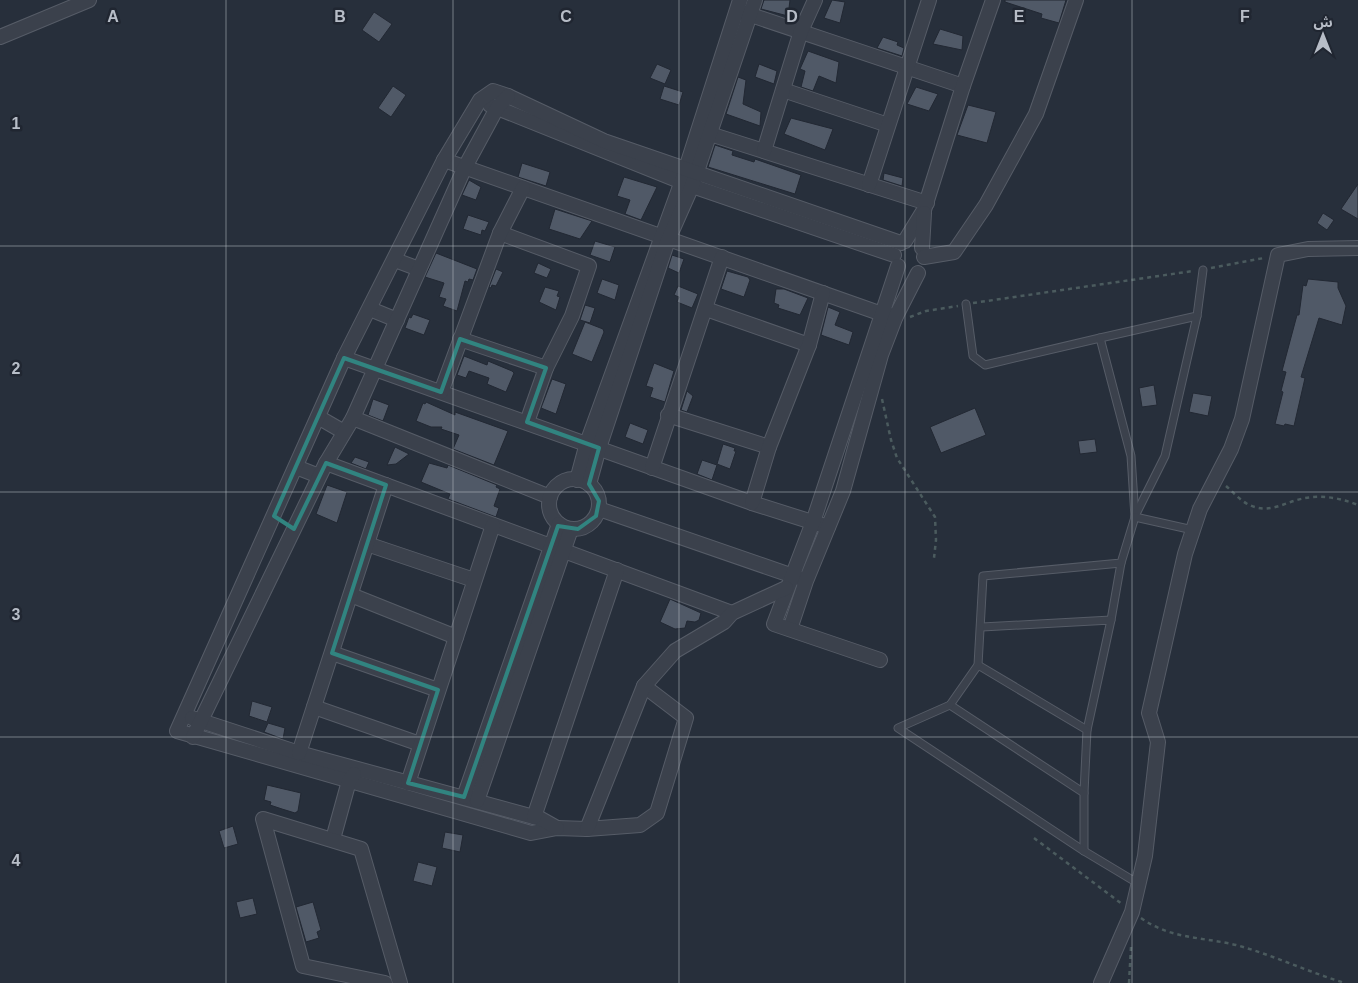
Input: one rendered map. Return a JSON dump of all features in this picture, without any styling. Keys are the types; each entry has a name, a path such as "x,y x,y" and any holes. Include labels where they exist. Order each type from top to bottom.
{"street":[{"path":"583,482 593,446 664,238 689,177 710,134 755,0"},
{"path":"764,151 802,31 815,0"},
{"path":"869,185 929,0"},
{"path":"790,629 806,581 843,491 881,355 900,251 925,206 963,86 993,0"},
{"path":"923,253 954,252 986,205 1036,114 1076,0"},
{"path":"0,37 83,1"},
{"path":"689,177 738,5 750,14 963,86"},
{"path":"783,90 888,125"},
{"path":"644,686 686,718 657,813 640,825 587,829 557,828 532,832 177,731 344,358 419,213 444,160 480,100 493,91 508,96 604,141 689,177"},
{"path":"193,737 319,476 353,418 465,167 498,108 508,96"},
{"path":"480,100 598,150 689,177 900,251"},
{"path":"710,134 869,185 925,206"},
{"path":"444,160 889,315"},
{"path":"441,392 500,233 523,188"},
{"path":"880,660 774,624 788,581 813,522 889,315 918,273 916,269 923,253 925,206"},
{"path":"419,213 440,221"},
{"path":"500,233 589,266 572,316 546,368 527,422"},
{"path":"900,251 915,242 923,253"},
{"path":"1100,983 1132,912 1145,856 1158,742 1150,713 1185,554 1193,530 1216,477 1231,449 1242,419 1278,255 1308,249 1358,248"},
{"path":"900,251 902,269 918,273"},
{"path":"652,468 668,415 722,258"},
{"path":"395,260 419,269"},
{"path":"752,503 769,447 809,345 822,292"},
{"path":"370,309 397,320"},
{"path":"706,309 809,345"},
{"path":"460,339 546,368"},
{"path":"344,358 752,503 828,527"},
{"path":"668,415 769,447"},
{"path":"318,417 344,432"},
{"path":"353,418 550,497"},
{"path":"326,463 732,613"},
{"path":"296,467 319,476"},
{"path":"583,482 597,494 599,509 592,522 578,529 565,527 550,512 550,497 561,483 583,482"},
{"path":"299,753 386,485"},
{"path":"599,509 788,581 806,581"},
{"path":"274,516 294,529"},
{"path":"408,783 493,524"},
{"path":"470,799 565,527"},
{"path":"367,544 474,580"},
{"path":"250,569 270,578"},
{"path":"534,817 616,570"},
{"path":"587,829 644,686 675,651 724,622 732,613 788,581"},
{"path":"350,595 456,637"},
{"path":"228,617 247,626"},
{"path":"332,653 438,690"},
{"path":"314,707 420,744"},
{"path":"184,715 299,753 534,817 557,828"},
{"path":"334,839 349,781 357,769"},
{"path":"385,983 303,966 262,819 334,839 361,849 400,983"}],"lane":[{"path":"1084,851 1087,730 1111,620 1121,563 1135,517 1165,456 1197,316 1203,270"},
{"path":"966,304 973,356 985,365 1197,316"},
{"path":"1100,338 1131,456 1135,517"},
{"path":"1135,517 1193,530"},
{"path":"1121,563 983,576 982,627 978,665 950,705 898,728 1084,851 1139,884"},
{"path":"982,627 1111,620"},
{"path":"978,665 1087,730"},
{"path":"950,705 1084,793"}],"path":[{"path":"1216,477 1244,503 1256,508 1272,508 1298,499 1314,497 1337,497 1358,505"},
{"path":"1034,838 1155,928 1184,937 1236,945 1345,983"},
{"path":"1129,983 1132,939"}],"highlighted area":[{"path":"460,339 546,368 527,422 599,448 589,484 599,501 596,516 578,529 558,526 464,797 408,783 438,690 332,653 386,485 326,463 294,529 274,516 344,358 441,392"}],"building":[{"path":"764,0 790,0 788,16 761,9"},
{"path":"832,0 845,2 840,23 824,18"},
{"path":"1005,0 1066,0 1059,23 1041,18 1042,14 1005,2"},
{"path":"374,12 392,24 379,42 362,30"},
{"path":"940,29 963,36 962,50 933,44"},
{"path":"883,37 898,42 897,45 904,48 902,56 877,48"},
{"path":"808,51 839,62 836,83 819,76 813,91 801,87 805,71 800,69"},
{"path":"657,64 671,70 665,84 650,78"},
{"path":"759,64 777,71 774,84 755,77"},
{"path":"738,77 746,80 743,104 761,112 760,126 726,114"},
{"path":"393,86 406,95 391,117 378,108"},
{"path":"664,86 683,92 679,105 660,99"},
{"path":"916,87 938,94 929,111 907,104"},
{"path":"968,105 996,112 987,143 957,135"},
{"path":"791,118 833,129 825,150 784,134"},
{"path":"715,145 733,151 732,155 754,162 755,159 801,175 795,194 708,167"},
{"path":"522,163 550,172 546,186 518,177"},
{"path":"884,173 903,178 902,186 883,180"},
{"path":"624,177 657,187 641,220 625,214 630,200 617,196"},
{"path":"469,180 481,187 476,200 462,195"},
{"path":"1358,184 1358,219 1341,209"},
{"path":"555,209 592,221 580,239 549,229"},
{"path":"1323,213 1334,220 1327,230 1317,223"},
{"path":"468,215 489,222 485,231 482,230 481,235 463,229"},
{"path":"595,241 615,247 610,262 590,255"},
{"path":"436,253 477,269 473,280 465,281 457,311 443,306 446,299 439,297 444,283 425,277"},
{"path":"672,255 684,259 679,273 668,268"},
{"path":"538,263 551,269 547,278 534,273"},
{"path":"496,269 503,272 496,286 492,285 491,288 489,287"},
{"path":"727,271 748,277 750,280 744,297 721,289"},
{"path":"602,279 619,285 615,300 597,293"},
{"path":"1308,279 1338,282 1338,288 1346,306 1342,325 1319,318 1301,377 1305,378 1294,426 1285,424 1284,426 1275,424 1286,372 1282,371 1297,315 1299,315 1303,285 1306,286"},
{"path":"678,286 698,294 692,308 677,302 679,297 674,295"},
{"path":"545,287 559,291 557,296 560,297 556,310 539,302"},
{"path":"776,289 784,289 808,298 800,315 778,308 779,305 774,303"},
{"path":"585,305 595,308 590,323 580,320"},
{"path":"828,307 840,312 835,325 853,332 849,345 821,335"},
{"path":"413,314 430,320 424,335 405,328 409,317 411,318"},
{"path":"585,322 603,329 604,332 592,362 572,354"},
{"path":"464,356 487,365 488,361 512,371 514,373 506,392 487,384 489,378 469,371 466,378 457,375"},
{"path":"654,363 674,371 665,402 650,397 653,388 646,386"},
{"path":"552,379 566,384 556,414 541,408"},
{"path":"1154,385 1157,405 1142,407 1139,388"},
{"path":"687,391 693,396 687,412 681,410"},
{"path":"1193,393 1212,396 1208,416 1189,412"},
{"path":"373,399 389,405 383,421 368,415"},
{"path":"426,402 455,415 455,412 508,431 494,465 453,449 459,435 441,429 442,427 431,427 416,421 423,403 425,404"},
{"path":"975,408 986,435 941,453 930,427"},
{"path":"630,423 648,430 643,444 625,437"},
{"path":"1095,439 1097,452 1080,454 1078,441"},
{"path":"723,444 735,448 734,451 736,451 730,469 717,464"},
{"path":"395,447 409,454 396,464 387,465"},
{"path":"355,457 369,462 366,469 351,463"},
{"path":"702,460 717,465 712,480 697,474"},
{"path":"429,463 447,468 448,465 497,485 496,487 500,489 494,506 499,508 496,517 448,499 450,494 421,482"},
{"path":"327,485 347,492 337,523 316,514"},
{"path":"670,599 701,613 699,620 695,622 687,621 685,628 675,629 660,622"},
{"path":"252,701 272,707 267,722 249,716"},
{"path":"268,723 285,728 283,739 264,732"},
{"path":"267,785 301,793 298,811 295,813 282,809 270,805 271,802 264,800"},
{"path":"233,826 238,844 224,848 219,831"},
{"path":"445,832 463,835 460,852 442,848"},
{"path":"418,862 437,867 432,886 413,881"},
{"path":"253,898 257,914 240,918 236,902"},
{"path":"313,902 321,930 317,932 319,938 306,942 296,907"}]}
